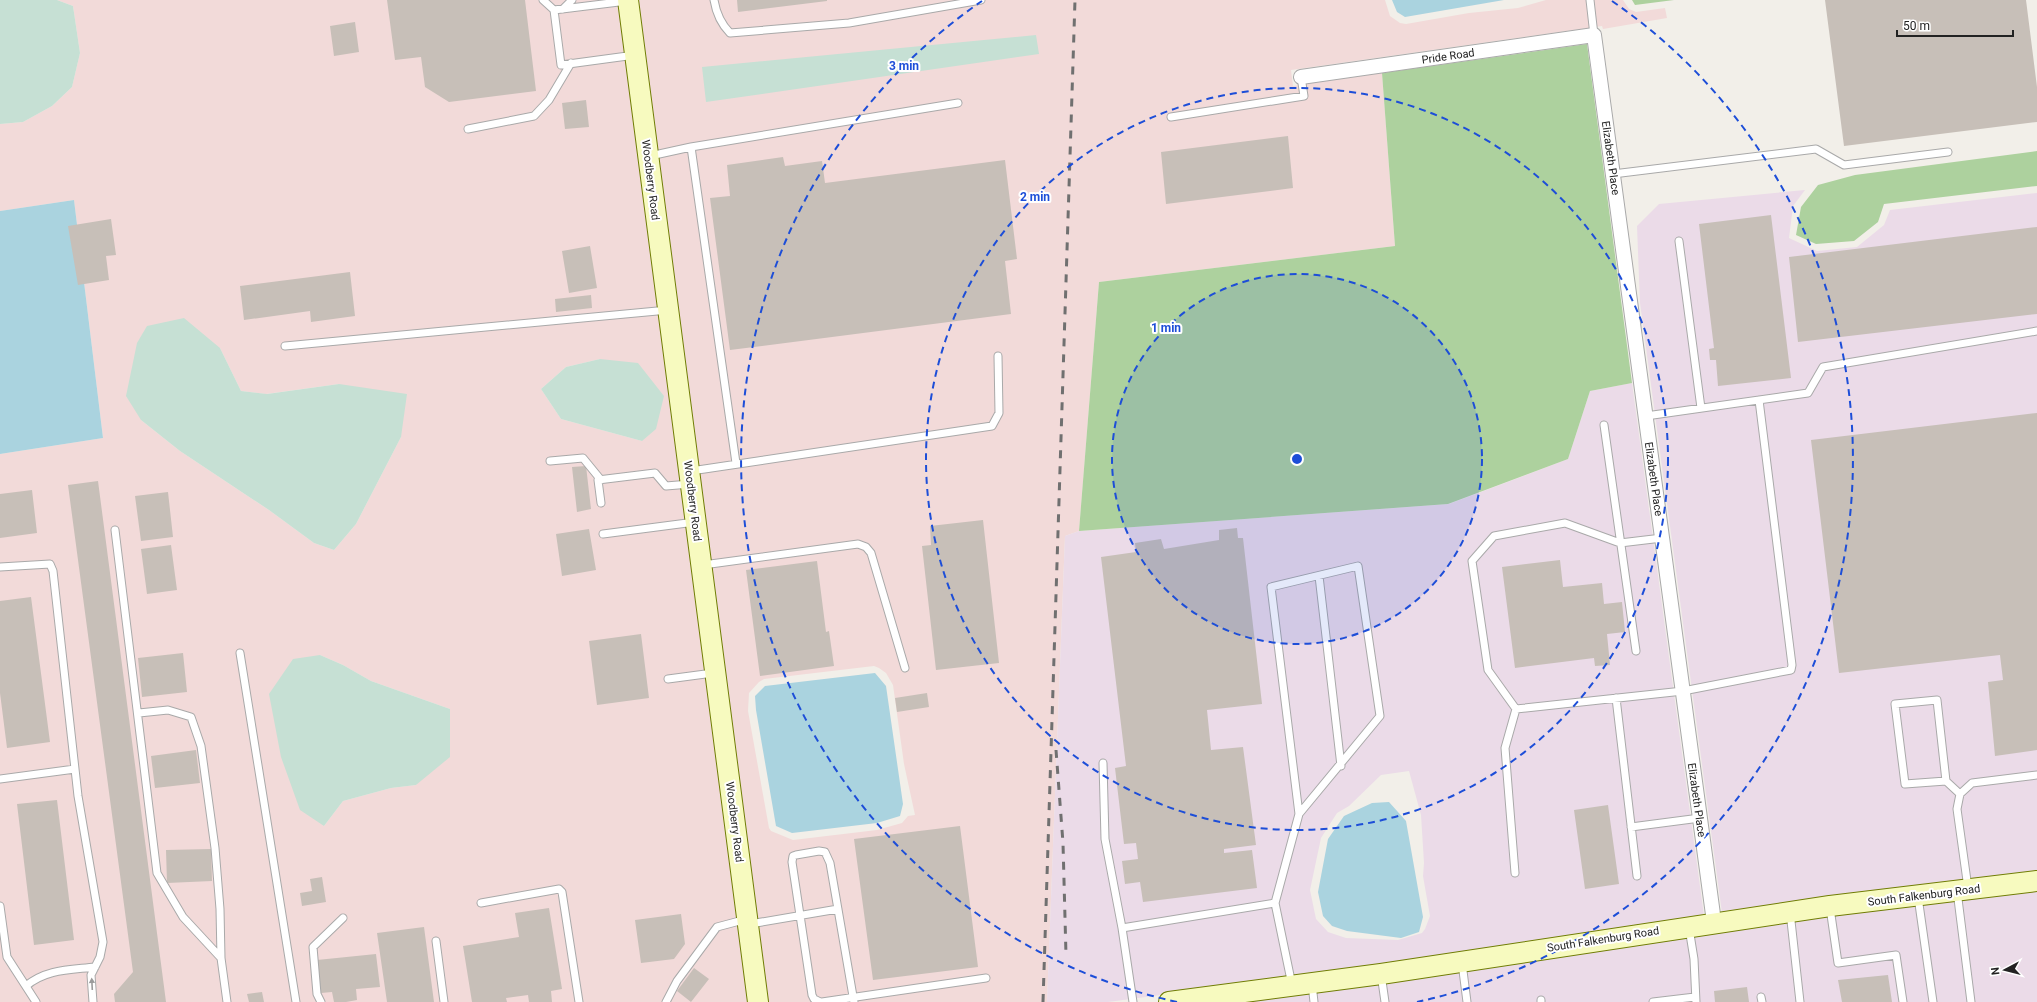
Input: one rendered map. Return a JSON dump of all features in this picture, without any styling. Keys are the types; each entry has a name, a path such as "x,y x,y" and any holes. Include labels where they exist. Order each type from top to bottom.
{"street":[{"name":"Woodberry Road","path":"628,0 758,1002"},
{"name":"Pride Road","path":"1301,77 1594,35"},
{"name":"Elizabeth Place","path":"1594,35 1714,922"},
{"name":"South Falkenburg Road","path":"1169,1002 1292,986 1313,992 1381,974 1714,922 1830,906 2037,881"}],"lane":[{"path":"543,0 554,10 561,65 635,55"},
{"path":"564,9 572,0"},
{"path":"554,10 628,0"},
{"path":"714,0 723,27 730,33 849,23 981,0"},
{"path":"1590,0 1594,35"},
{"path":"468,129 534,116 549,100 571,63"},
{"path":"1171,117 1304,96 1301,77"},
{"path":"648,156 691,147 958,102"},
{"path":"691,147 736,464"},
{"path":"1613,174 1816,149 1844,165 1948,152"},
{"path":"1679,241 1701,408"},
{"path":"285,346 668,310"},
{"path":"1646,416 1808,392 1823,366 2037,332"},
{"path":"601,503 598,480 654,472 666,486 690,477 736,464 992,426 999,413 998,356"},
{"path":"1516,709 1683,691 1791,670 1791,658 1759,400"},
{"path":"1604,425 1636,651"},
{"path":"550,461 583,458 601,480"},
{"path":"603,534 696,522"},
{"path":"1516,709 1488,670 1472,561 1494,536 1565,523 1620,543 1662,538"},
{"path":"115,530 139,713 157,873 183,917 221,958"},
{"path":"701,566 858,544 866,547 871,552 905,668"},
{"path":"0,567 50,564 53,571 78,796 103,942 91,975 93,1002"},
{"path":"1292,986 1275,903 1299,814 1271,587 1358,566 1380,716 1341,766 1299,814"},
{"path":"1319,576 1341,766"},
{"path":"240,653 296,1002"},
{"path":"668,679 715,672"},
{"path":"1616,698 1637,876"},
{"path":"1946,781 1905,784 1895,704 1937,700 1946,781 1960,794"},
{"path":"1515,873 1505,748 1516,709"},
{"path":"139,713 168,710 191,717 201,746 215,848 220,909 221,958 227,1002"},
{"path":"1102,763 1105,839 1122,928 1133,1002"},
{"path":"0,779 75,770"},
{"path":"1971,1002 1957,809 1960,794 1972,783 2037,775"},
{"path":"1631,827 1700,818"},
{"path":"853,1000 828,857 825,852 819,851 796,855 794,856 792,862 812,995 814,999 821,1002 853,1000 986,978"},
{"path":"481,903 559,889 562,892 579,1002"},
{"path":"1918,896 1933,1002"},
{"path":"1122,928 1275,903"},
{"path":"0,906 7,957 36,1002"},
{"path":"1830,906 1838,963 1896,955 1903,1002"},
{"path":"666,1002 677,981 716,927 800,916 838,909"},
{"path":"1790,912 1800,1002"},
{"path":"321,1002 317,994 313,947 343,918"},
{"path":"1653,1002 1696,999 1694,959 1689,926"},
{"path":"436,941 444,1002"},
{"path":"1462,961 1467,1002"},
{"path":"26,986 34,979 48,972 95,967"},
{"path":"1381,974 1384,1002"}],"shaded area":[{"path":"57,0 618,0 749,1002 0,1002 0,454 103,438 74,200 0,211 0,124 23,122 52,106 72,87 80,53 73,6","holes":["220,348 241,391 266,394 339,384 401,437 356,524 334,550 314,543 269,510 180,451 141,420","600,359 642,441 561,419 541,389 566,367","320,655 343,665 371,681 450,709 416,785 391,788 343,801 324,826"]},
{"path":"637,0 1385,0 1390,16 1400,23 1406,24 1469,13 1518,8 1546,0 1623,0 1629,9 1636,12 1665,8 1667,18 1603,29 1602,26 1291,70 1293,86 1382,73 1395,246 1099,282 1079,531 1065,536 1047,1002 767,1002","holes":["874,666 886,673 893,685 904,764 915,815 908,816 902,823 877,830 793,840 771,831 769,828 748,711 749,693 759,682 764,679"]},
{"path":"1805,190 1793,206 1789,238 1817,251 1857,247 1884,225 1890,210 2037,193 2037,873 1722,913 1640,303 1637,226 1659,204"},
{"path":"1632,383 1704,916 1380,966 1108,1002 1047,1002 1065,536 1079,531 1449,504 1568,459 1590,391","holes":["1409,771 1421,815 1424,863 1423,876 1430,916 1422,933 1398,940 1346,938 1328,932 1316,919 1310,890 1321,838 1337,813 1349,806 1381,775"]},
{"path":"2037,889 2037,1002 1229,1002 1715,930"}],"green space":[{"path":"0,0 57,0 73,6 80,53 72,87 52,106 23,122 0,124"},
{"path":"1632,0 1674,0 1635,5"},
{"path":"1036,35 1039,54 706,102 702,67"},
{"path":"1587,44 1632,383 1590,391 1568,459 1448,504 1079,531 1099,282 1395,246 1382,73"},
{"path":"2037,151 2037,186 1884,204 1878,222 1854,241 1816,244 1796,235 1801,207 1818,185 1855,175"},
{"path":"184,318 220,348 241,391 267,394 339,384 407,394 401,437 356,524 334,550 314,543 269,510 180,451 141,420 126,396 137,343 147,326"},
{"path":"600,359 638,363 664,396 656,429 642,441 561,419 541,389 566,367"},
{"path":"320,655 343,665 371,681 450,709 450,757 416,785 391,788 343,801 324,826 300,810 281,757 269,694 293,659"}],"water":[{"path":"1392,0 1504,0 1405,17 1397,12"},
{"path":"74,200 103,438 0,454 0,211"},
{"path":"875,673 886,686 903,804 900,816 877,823 792,833 776,826 756,710 755,696 765,686"},
{"path":"1389,802 1406,821 1423,917 1419,932 1401,938 1347,931 1332,926 1323,916 1318,892 1328,839 1344,816 1372,803"}],"building":[{"path":"387,0 525,0 536,91 449,102 425,87 421,57 395,60"},
{"path":"737,0 827,0 827,1 738,12"},
{"path":"1825,0 2026,0 2037,87 2037,122 1844,146"},
{"path":"355,22 359,52 334,56 330,26"},
{"path":"586,100 589,127 565,129 562,103"},
{"path":"1288,136 1293,188 1166,204 1161,152"},
{"path":"783,157 785,166 822,161 825,183 1005,160 1017,259 1005,261 1011,314 730,350 710,198 730,196 727,165"},
{"path":"1771,215 1791,378 1718,386 1716,360 1710,360 1709,349 1714,348 1699,224"},
{"path":"111,219 116,255 106,256 109,280 78,285 68,226"},
{"path":"2037,227 2037,314 1798,342 1789,257"},
{"path":"590,246 597,288 569,293 562,251"},
{"path":"350,272 355,316 311,322 310,311 244,320 240,286"},
{"path":"591,295 592,308 556,312 555,299"},
{"path":"2037,413 2037,750 1995,756 1988,682 2003,680 2000,655 1839,673 1811,440"},
{"path":"586,466 591,509 577,512 572,467"},
{"path":"98,481 166,1002 115,1002 114,994 133,972 68,485"},
{"path":"32,490 37,533 0,538 0,494"},
{"path":"168,492 173,537 141,541 135,496"},
{"path":"983,520 999,663 936,670 922,546 931,545 930,526"},
{"path":"1237,528 1238,538 1243,538 1262,704 1207,710 1211,750 1243,747 1256,845 1224,849 1224,853 1252,850 1257,888 1143,902 1140,882 1125,884 1122,861 1138,859 1136,843 1124,844 1115,768 1126,766 1101,557 1136,552 1135,543 1161,539 1164,549 1219,540 1219,530"},
{"path":"589,529 596,570 562,576 556,534"},
{"path":"171,545 177,590 147,594 141,549"},
{"path":"1560,560 1563,587 1602,583 1604,604 1622,602 1625,632 1607,634 1610,665 1595,666 1594,658 1515,668 1502,567"},
{"path":"817,561 826,632 829,631 834,666 760,676 746,570"},
{"path":"31,597 50,742 7,748 0,693 0,601"},
{"path":"641,634 649,698 597,705 589,641"},
{"path":"183,653 187,692 142,697 138,658"},
{"path":"927,693 929,707 897,712 895,698"},
{"path":"196,750 200,783 155,788 151,756"},
{"path":"57,800 74,940 34,945 17,804"},
{"path":"1608,805 1619,884 1585,889 1574,810"},
{"path":"960,826 978,967 873,980 854,839"},
{"path":"211,849 212,881 167,883 166,850"},
{"path":"322,877 326,902 302,906 300,893 312,891 310,879"},
{"path":"549,908 562,989 551,991 552,1002 529,1002 528,995 506,998 507,1002 472,1002 463,946 519,937 515,913"},
{"path":"681,914 685,944 674,959 641,963 635,920"},
{"path":"424,927 434,1002 387,1002 377,933"},
{"path":"376,954 380,987 356,989 357,1000 346,1002 334,1002 332,992 321,993 317,960"},
{"path":"694,968 709,979 691,1002 677,991"},
{"path":"1888,975 1892,1002 1842,1002 1838,980"},
{"path":"1747,987 1749,1002 1715,1002 1714,991"},
{"path":"262,992 264,1002 249,1002 247,994"}],"railway":[{"path":"1043,1002 1075,0"},
{"path":"1056,750 1063,843 1066,955"}]}
